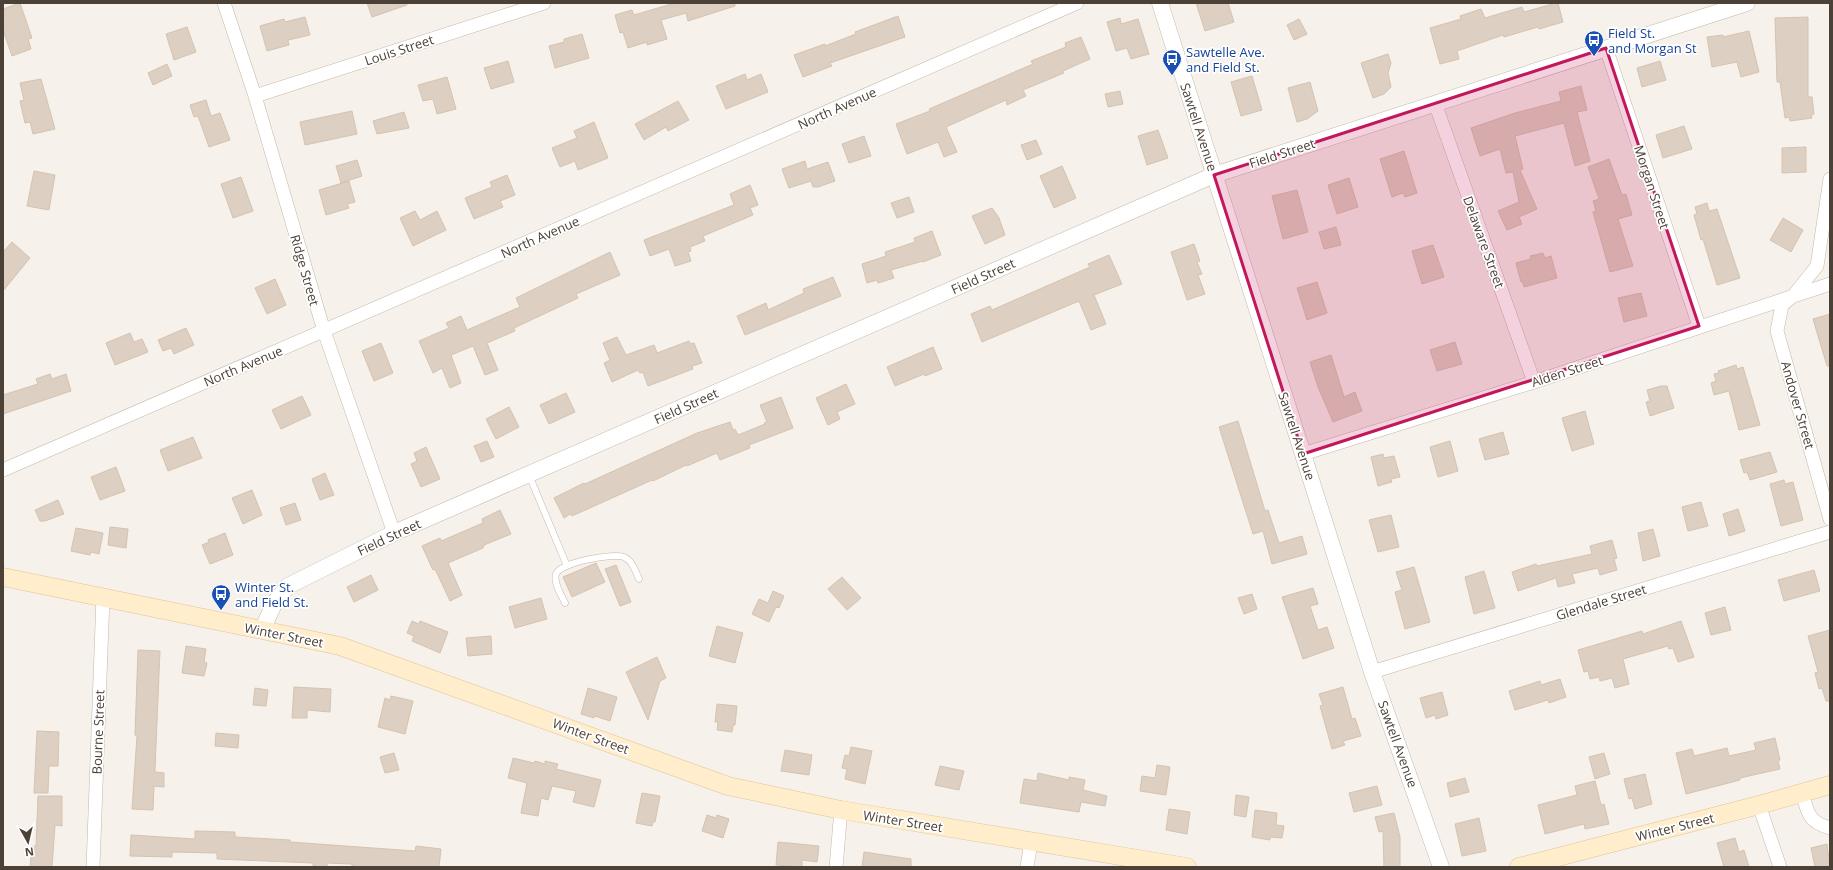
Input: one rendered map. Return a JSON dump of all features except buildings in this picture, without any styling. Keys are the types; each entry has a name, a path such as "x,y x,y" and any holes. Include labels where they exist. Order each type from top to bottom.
{"main road":[{"name":"Winter Street","path":"3,577 340,646 728,786 841,810 1187,867"},
{"name":"Winter Street","path":"1519,867 1759,805 1830,785"}],"street":[{"name":"Ridge Street","path":"224,3 254,96 324,332 394,534"},
{"name":"Louis Street","path":"254,96 544,3"},
{"name":"North Avenue","path":"3,470 324,332 1077,3"},
{"name":"Sawtell Avenue","path":"1160,3 1372,672 1441,867"},
{"name":"Field Street","path":"262,630 275,602 288,586 394,534 1214,175 1747,3"},
{"name":"Morgan Street","path":"1606,48 1699,326"},
{"name":"Delaware Street","path":"1435,103 1534,382"},
{"name":"Andover Street","path":"1830,180 1817,266 1793,296 1782,305 1777,331 1830,519"},
{"name":"Alden Street","path":"1303,454 1534,382 1699,326 1830,284"},
{"name":"Glendale Street","path":"1372,672 1830,532"},
{"name":"Bourne Street","path":"93,867 103,597"},
{"path":"1802,793 1812,820 1818,824 1830,828"},
{"path":"1759,805 1780,867"},
{"path":"836,867 841,810"},
{"path":"1027,867 1031,842"}],"lane":[{"path":"529,474 567,566"},
{"path":"565,604 556,582 556,576 560,569 567,566 588,559 615,556 623,557 631,561 639,579"}],"highlighted area":[{"path":"1606,48 1699,326 1303,454 1214,175"}],"place":[{"name":"Field St. and Morgan St","path":"1594,57"},
{"name":"Sawtelle Ave. and Field St.","path":"1172,76"},
{"name":"Winter St. and Field St.","path":"221,611"}]}
